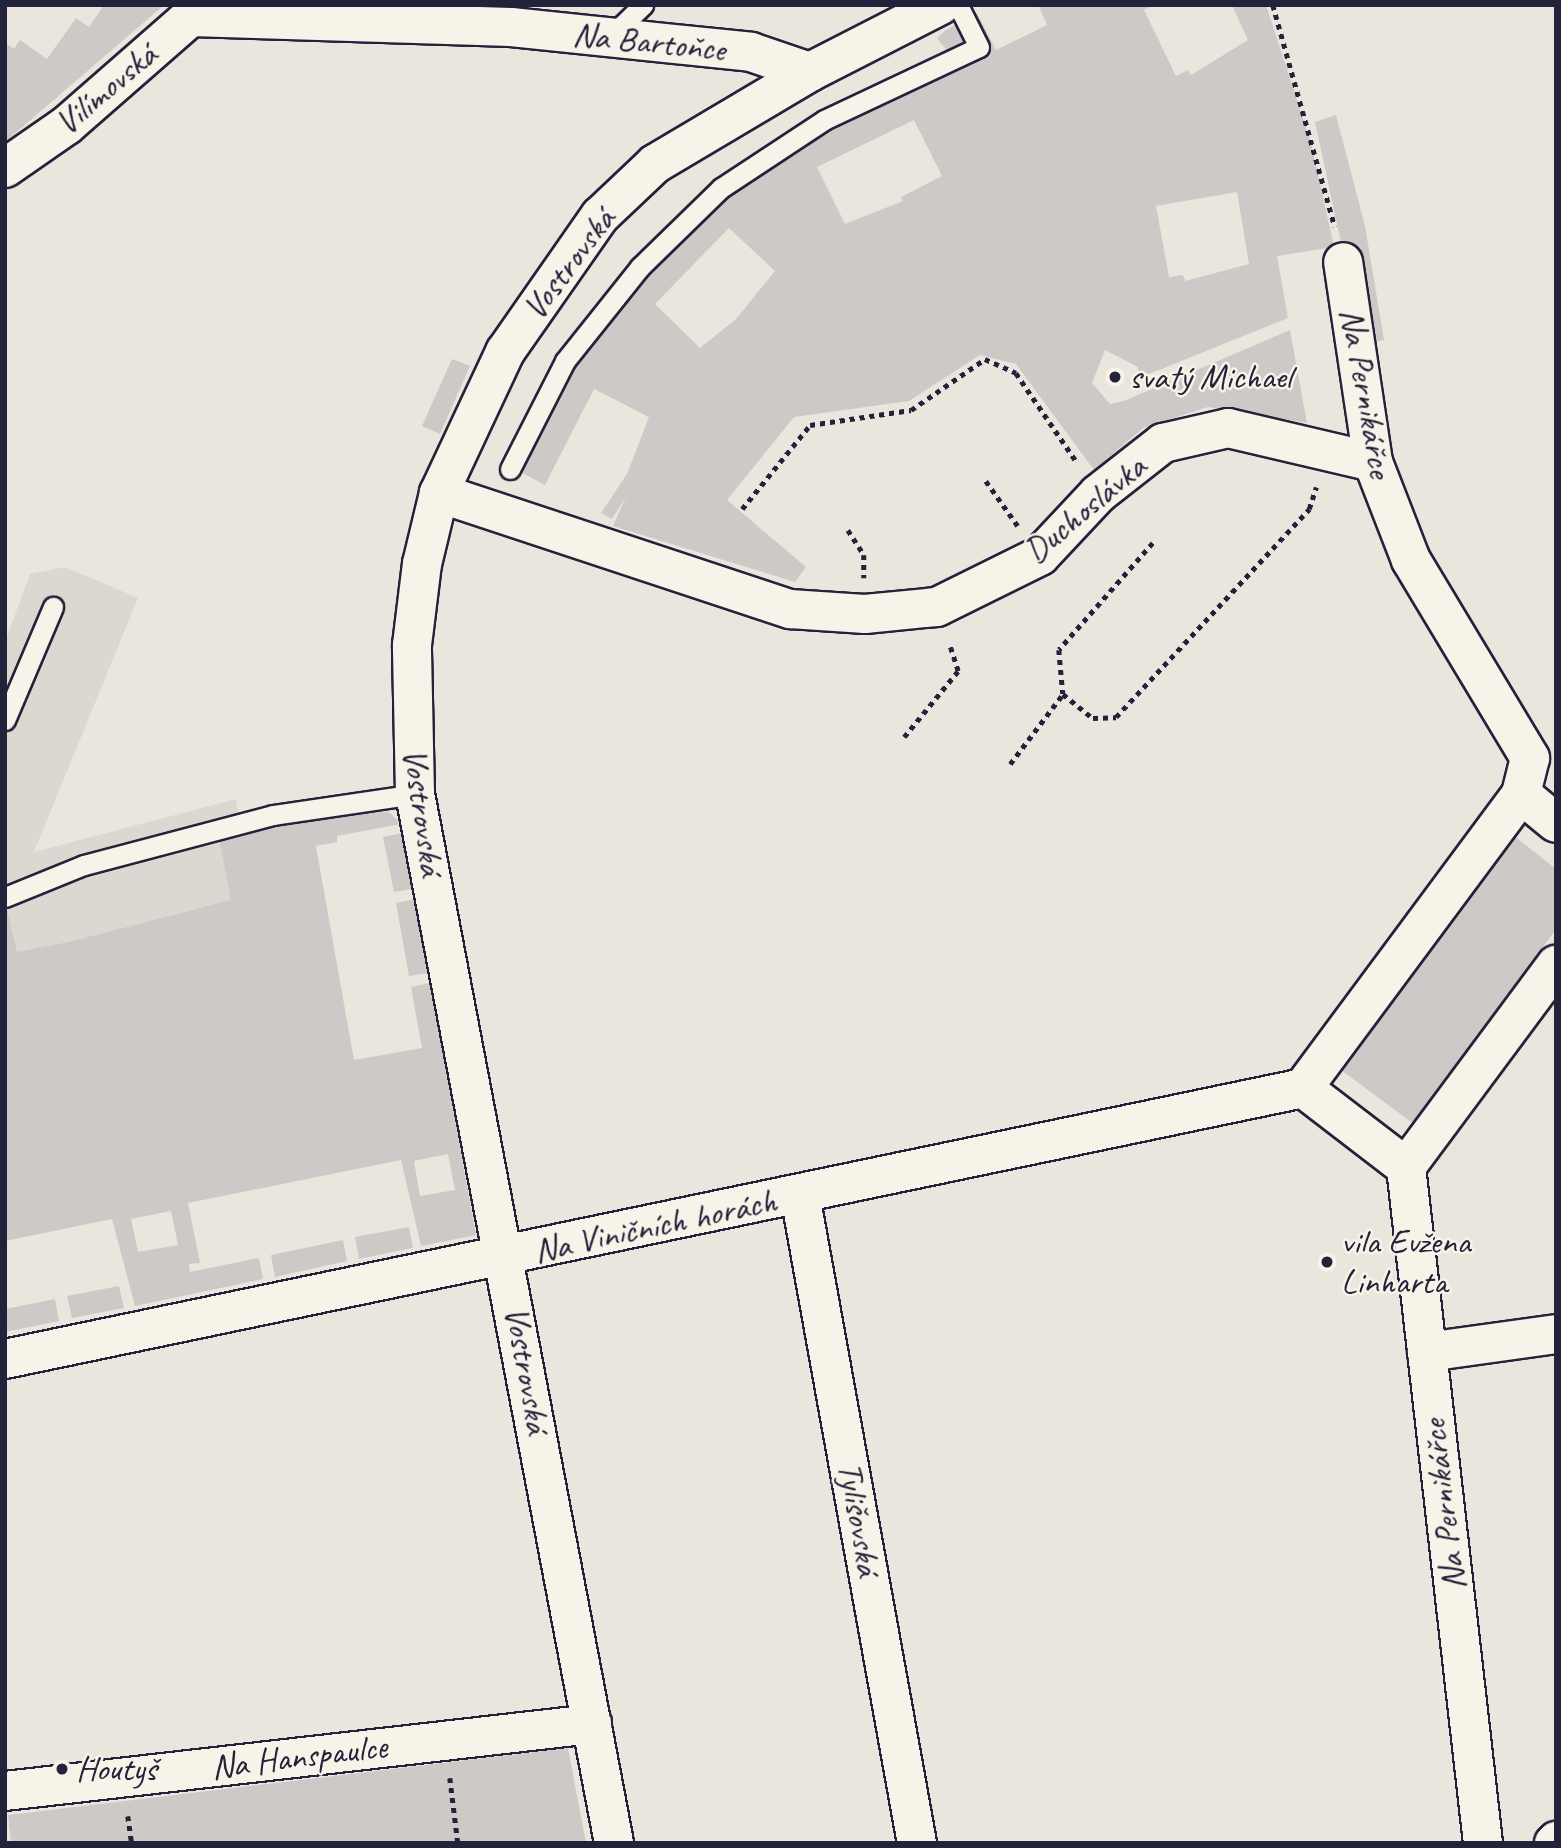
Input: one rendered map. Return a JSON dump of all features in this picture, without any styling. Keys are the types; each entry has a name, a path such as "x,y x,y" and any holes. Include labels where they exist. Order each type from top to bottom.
{"street":[{"name":"Vostrovská","path":"614,1843 506,1258 415,794 412,645 439,493 505,352 600,216 655,164 810,72 941,5"},
{"name":"Na Bartoňce","path":"197,11 402,14 608,39 751,52 810,72"},
{"name":"Vilímovská","path":"5,168 67,125 197,11"},
{"name":"Na Pernikářce","path":"1303,1088 1521,794 1530,758 1411,560 1373,462 1343,262"},
{"name":"Duchoslávka","path":"439,493 790,609 865,614 937,607 1040,556 1098,494 1163,443 1228,429 1373,462"},
{"path":"1521,794 1556,823"},
{"path":"1303,1088 1406,1167 1556,965"},
{"name":"Na Viničních horách","path":"5,1359 506,1258 1303,1088"},
{"name":"Na Pernikářce","path":"1406,1167 1483,1843"},
{"name":"Tylišovská","path":"800,1195 917,1843"},
{"path":"1427,1352 1556,1334"},
{"name":"Na Hanspaulce","path":"5,1791 592,1724"}],"lane":[{"path":"608,39 643,5"},
{"path":"510,469 565,361 640,267 720,188 824,120 979,47 958,5"},
{"path":"5,720 53,607"},
{"path":"5,897 84,865 273,815 415,794"}],"path":[{"name":"Na Pernikářce","path":"1273,5 1343,262"},
{"path":"742,509 810,425 911,410 985,359 1016,373 1098,494"},
{"path":"1063,694 1093,718 1116,717 1309,509 1328,453"},
{"path":"986,481 1040,556"},
{"path":"848,530 863,555 865,614"},
{"path":"1010,764 1063,694 1059,650 1153,543"},
{"path":"904,737 958,671 937,607"},
{"path":"445,1739 458,1843"}],"shaded area":[{"path":"104,5 164,5 5,142 5,43 14,49 20,40 47,59 76,18 89,27"},
{"path":"1038,5 1153,5 1144,10 1176,76 1188,70 1191,75 1248,40 1232,5 1266,5 1311,143 1334,247 1277,256 1288,318 1139,378 1138,367 1105,350 1092,383 1110,404 1124,401 1290,330 1307,423 1208,407 1143,428 1094,470 1016,364 980,355 909,401 794,417 727,500 806,567 795,582 613,526 626,497 612,519 601,513 627,474 649,417 594,389 545,485 509,466 552,380 700,200 950,54 937,38 977,13 996,50 1047,25","holes":["914,120 942,176 901,197 903,201 845,224 817,167","1237,192 1249,264 1185,281 1183,275 1169,277 1156,206","729,228 775,271 736,319 700,348 655,304"]},
{"path":"1336,115 1365,226 1384,340 1363,344 1315,122"},
{"path":"452,359 470,366 440,434 422,426"},
{"path":"65,567 138,598 34,852 236,799 255,917 5,974 5,642 30,574"},
{"path":"389,812 401,824 337,836 337,842 316,846 354,1060 422,1048 411,987 430,983 476,1235 421,1246 401,1160 188,1203 200,1263 189,1264 190,1272 259,1258 263,1279 135,1306 112,1219 5,1241 5,901 17,952 69,942 231,900 218,833 309,814","holes":["448,1154 455,1190 420,1196 414,1161","171,1211 178,1245 138,1252 131,1219"]},
{"path":"403,833 413,889 394,892 383,837"},
{"path":"1513,835 1556,869 1556,929 1414,1124 1341,1070"},
{"path":"415,899 428,973 409,976 396,903"},
{"path":"409,1227 413,1248 359,1259 355,1237"},
{"path":"343,1240 347,1261 275,1277 271,1255"},
{"path":"119,1286 124,1308 72,1318 67,1296"},
{"path":"55,1299 59,1321 5,1332 5,1309"},
{"path":"568,1748 586,1843 11,1843 8,1815"}],"place":[{"name":"svatý Michael","path":"1115,377"},
{"name":"vila Evžena Linharta","path":"1327,1262"},
{"name":"Houtyš","path":"62,1769"}]}
